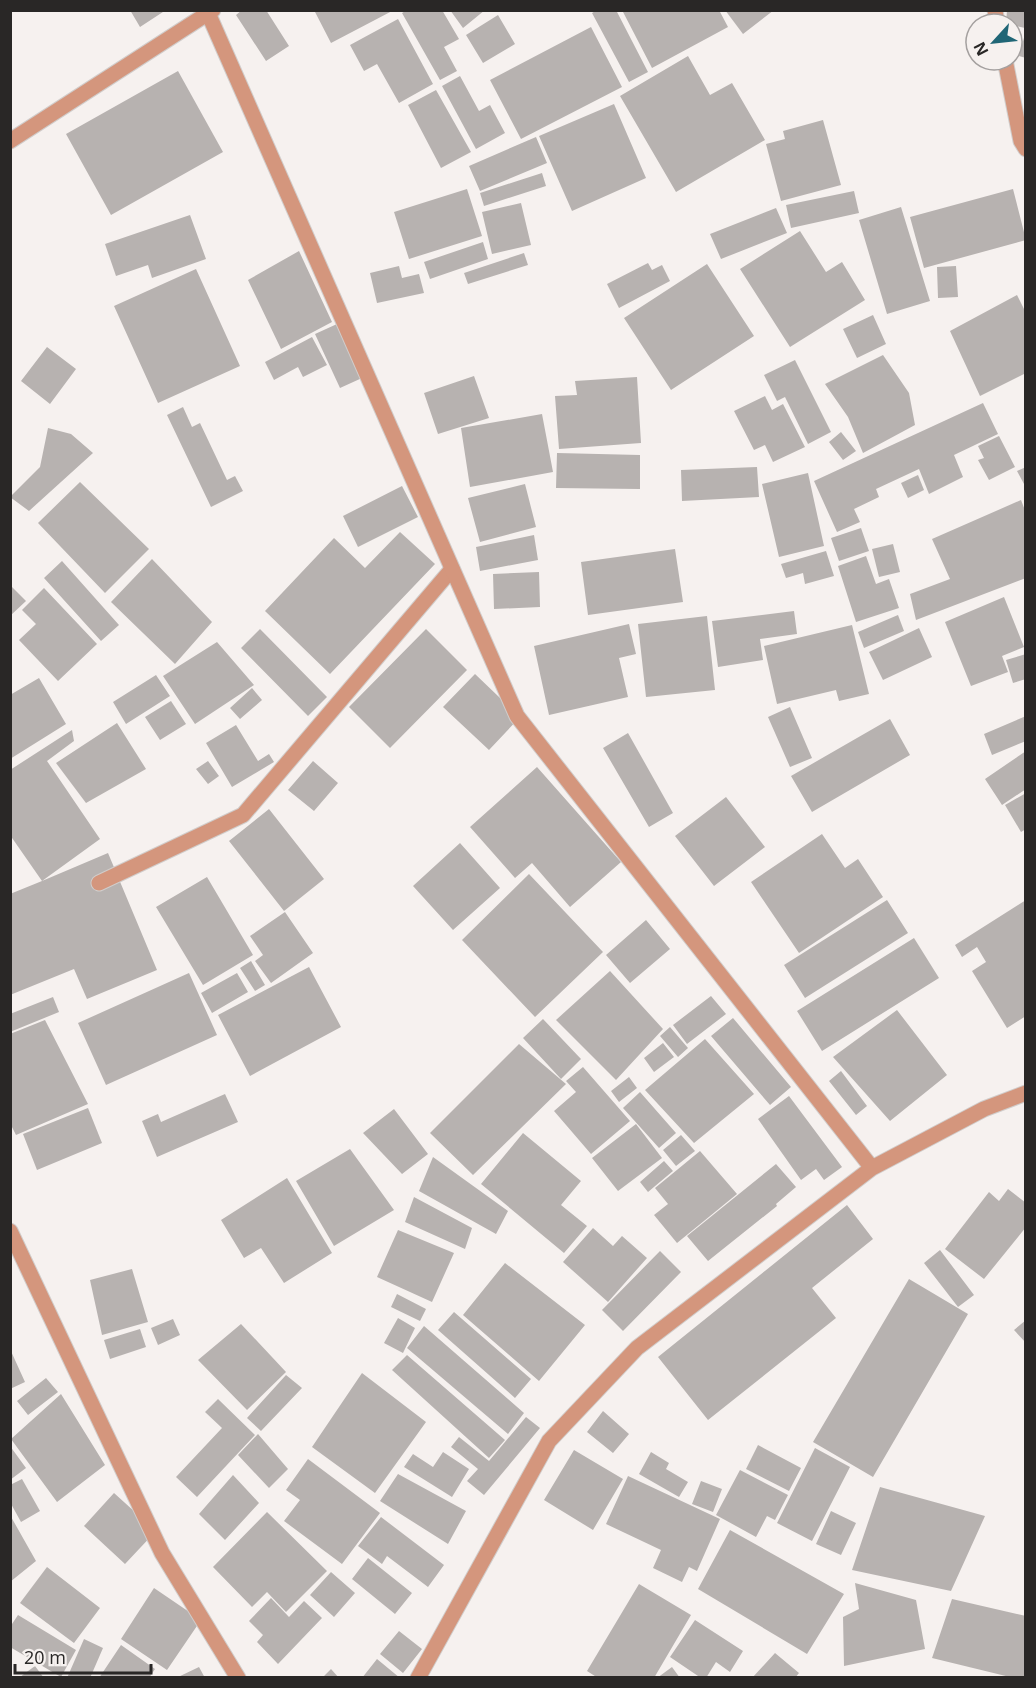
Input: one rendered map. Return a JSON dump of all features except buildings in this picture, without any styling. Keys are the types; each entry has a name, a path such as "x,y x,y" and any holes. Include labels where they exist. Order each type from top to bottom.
{"street":[{"path":"10,141 210,12 517,716 872,1168"},
{"path":"1007,72 1021,141 1026,149"},
{"path":"99,883 243,815 452,569"},
{"path":"418,1677 549,1441 637,1348 872,1168 984,1109 1026,1094"},
{"path":"10,1231 162,1553 238,1677"}]}
